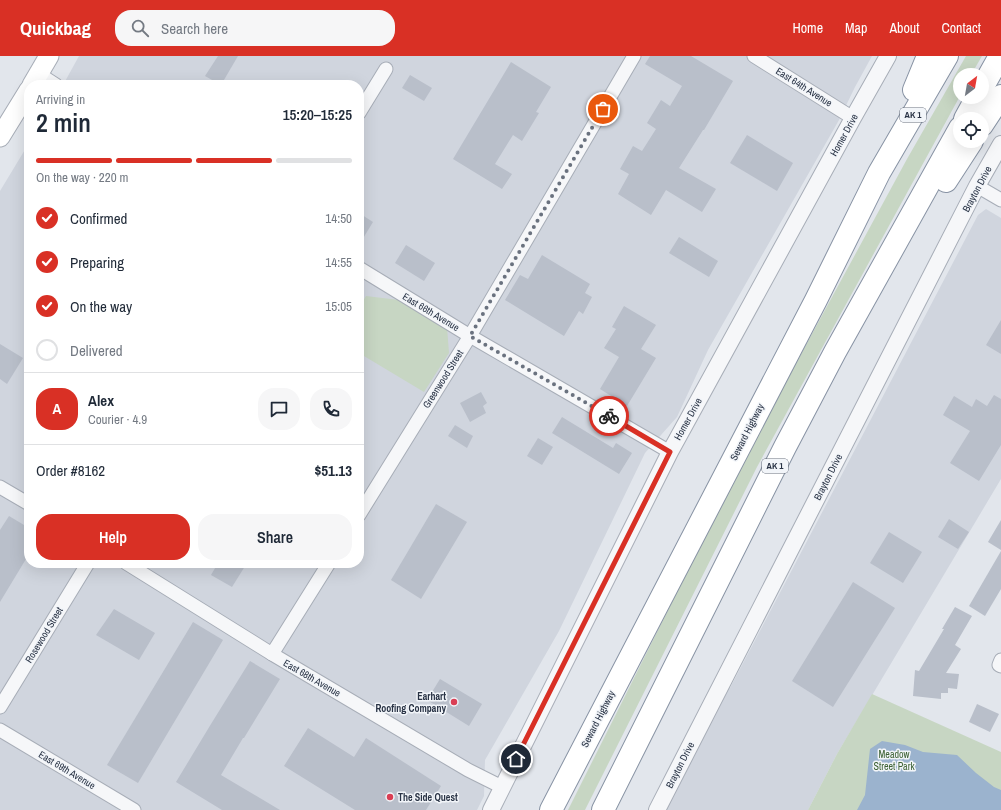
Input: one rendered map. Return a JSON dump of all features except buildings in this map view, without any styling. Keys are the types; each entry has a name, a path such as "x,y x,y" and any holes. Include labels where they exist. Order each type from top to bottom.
{"highway":[{"path":"879,173 928,56"},
{"name":"Seward Highway","path":"551,810 816,300 879,173 947,56"},
{"path":"989,76 1000,56"},
{"path":"989,114 1001,96"},
{"name":"AK 1","path":"603,810 785,447 835,352 953,141"},
{"path":"835,352 967,148"}],"main road":[{"path":"35,80 49,56"},
{"path":"0,137 24,98"}],"street":[{"name":"Greenwood Street","path":"364,507 470,336 634,56"},
{"name":"East 64th Avenue","path":"754,56 853,118"},
{"name":"Homer Drive","path":"491,810 670,452 888,56"},
{"path":"364,105 386,69"},
{"name":"Brayton Drive","path":"657,810 977,186 1001,144"},
{"path":"977,186 1001,200"},
{"name":"East 66th Avenue","path":"364,271 470,336 670,452"},
{"path":"0,487 24,501"},
{"name":"Rosewood Street","path":"0,707 85,568"},
{"name":"East 68th Avenue","path":"134,568 272,654 468,770 502,787"},
{"path":"272,654 326,568"},
{"path":"1001,660 999,665 1001,666"},
{"name":"East 69th Avenue","path":"0,730 134,810"}],"shaded area":[{"path":"79,56 872,56 839,120 708,350 677,417 645,453 559,631 485,760 484,796 477,810 0,810 0,191 24,151 24,568 364,568 364,80 66,80"},
{"path":"986,209 1001,218 1001,479 837,754 808,810 663,810 725,687 730,688 978,215"}],"green space":[{"path":"966,56 982,56 975,68 959,68"},
{"path":"953,79 953,104 956,104 757,467 585,810 568,810 756,437 907,159"},
{"path":"366,296 399,300 447,327 449,353 424,392 364,356 364,299"},
{"name":"Meadow Street Park","path":"872,694 1001,752 1001,810 808,810 837,754"}],"water":[{"path":"882,741 905,745 923,752 957,755 976,773 994,787 1001,790 1001,810 857,810 865,795 870,749"}],"way so far":[{"path":"603,109 470,336 609,416"}],"place":[{"name":"Earhart Roofing Company","path":"454,702"},
{"name":"The Side Quest","path":"390,797"}],"route":[{"path":"516,759 670,452 609,416"}]}
